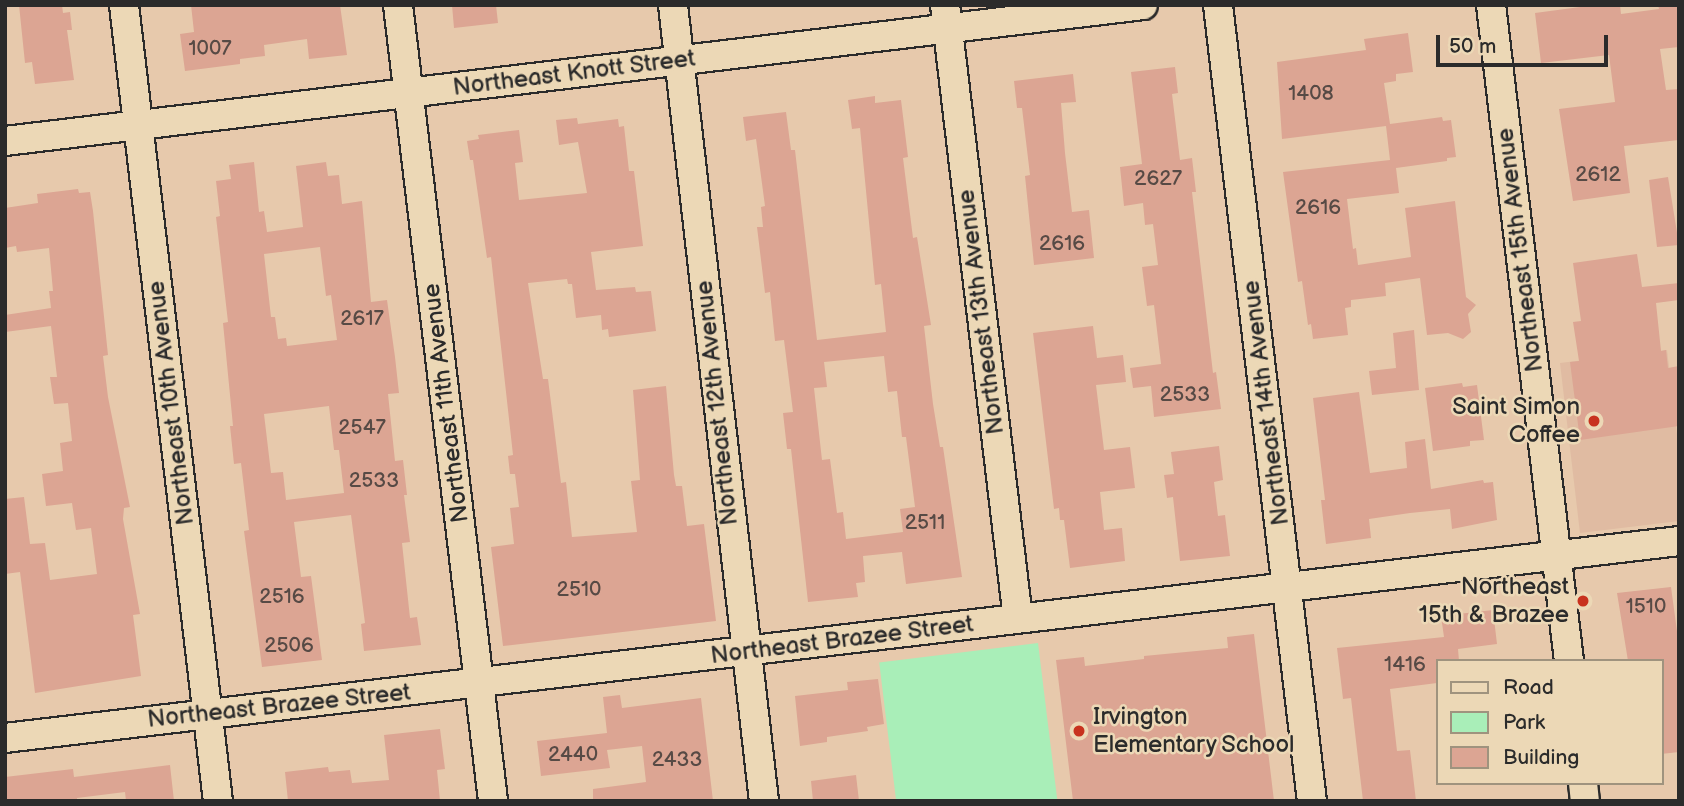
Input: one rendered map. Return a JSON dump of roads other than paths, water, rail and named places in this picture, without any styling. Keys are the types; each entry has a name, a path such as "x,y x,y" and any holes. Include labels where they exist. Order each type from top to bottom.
{"street":[{"name":"Northeast 10th Avenue","path":"124,5 218,801"},
{"name":"Northeast 11th Avenue","path":"398,5 493,801"},
{"name":"Northeast 12th Avenue","path":"673,5 764,801"},
{"name":"Northeast Knott Street","path":"5,141 680,59 946,17 1143,5"},
{"name":"Northeast 14th Avenue","path":"1219,5 1312,801"},
{"name":"Northeast 15th Avenue","path":"1491,5 1569,659"},
{"name":"Northeast 13th Avenue","path":"946,17 1018,619"},
{"name":"Northeast Brazee Street","path":"5,738 1679,541"}],"place":[{"name":"Saint Simon Coffee","path":"1594,421"},
{"name":"Northeast 15th & Brazee","path":"1583,601"},
{"name":"Irvington Elementary School","path":"1079,731"}]}
